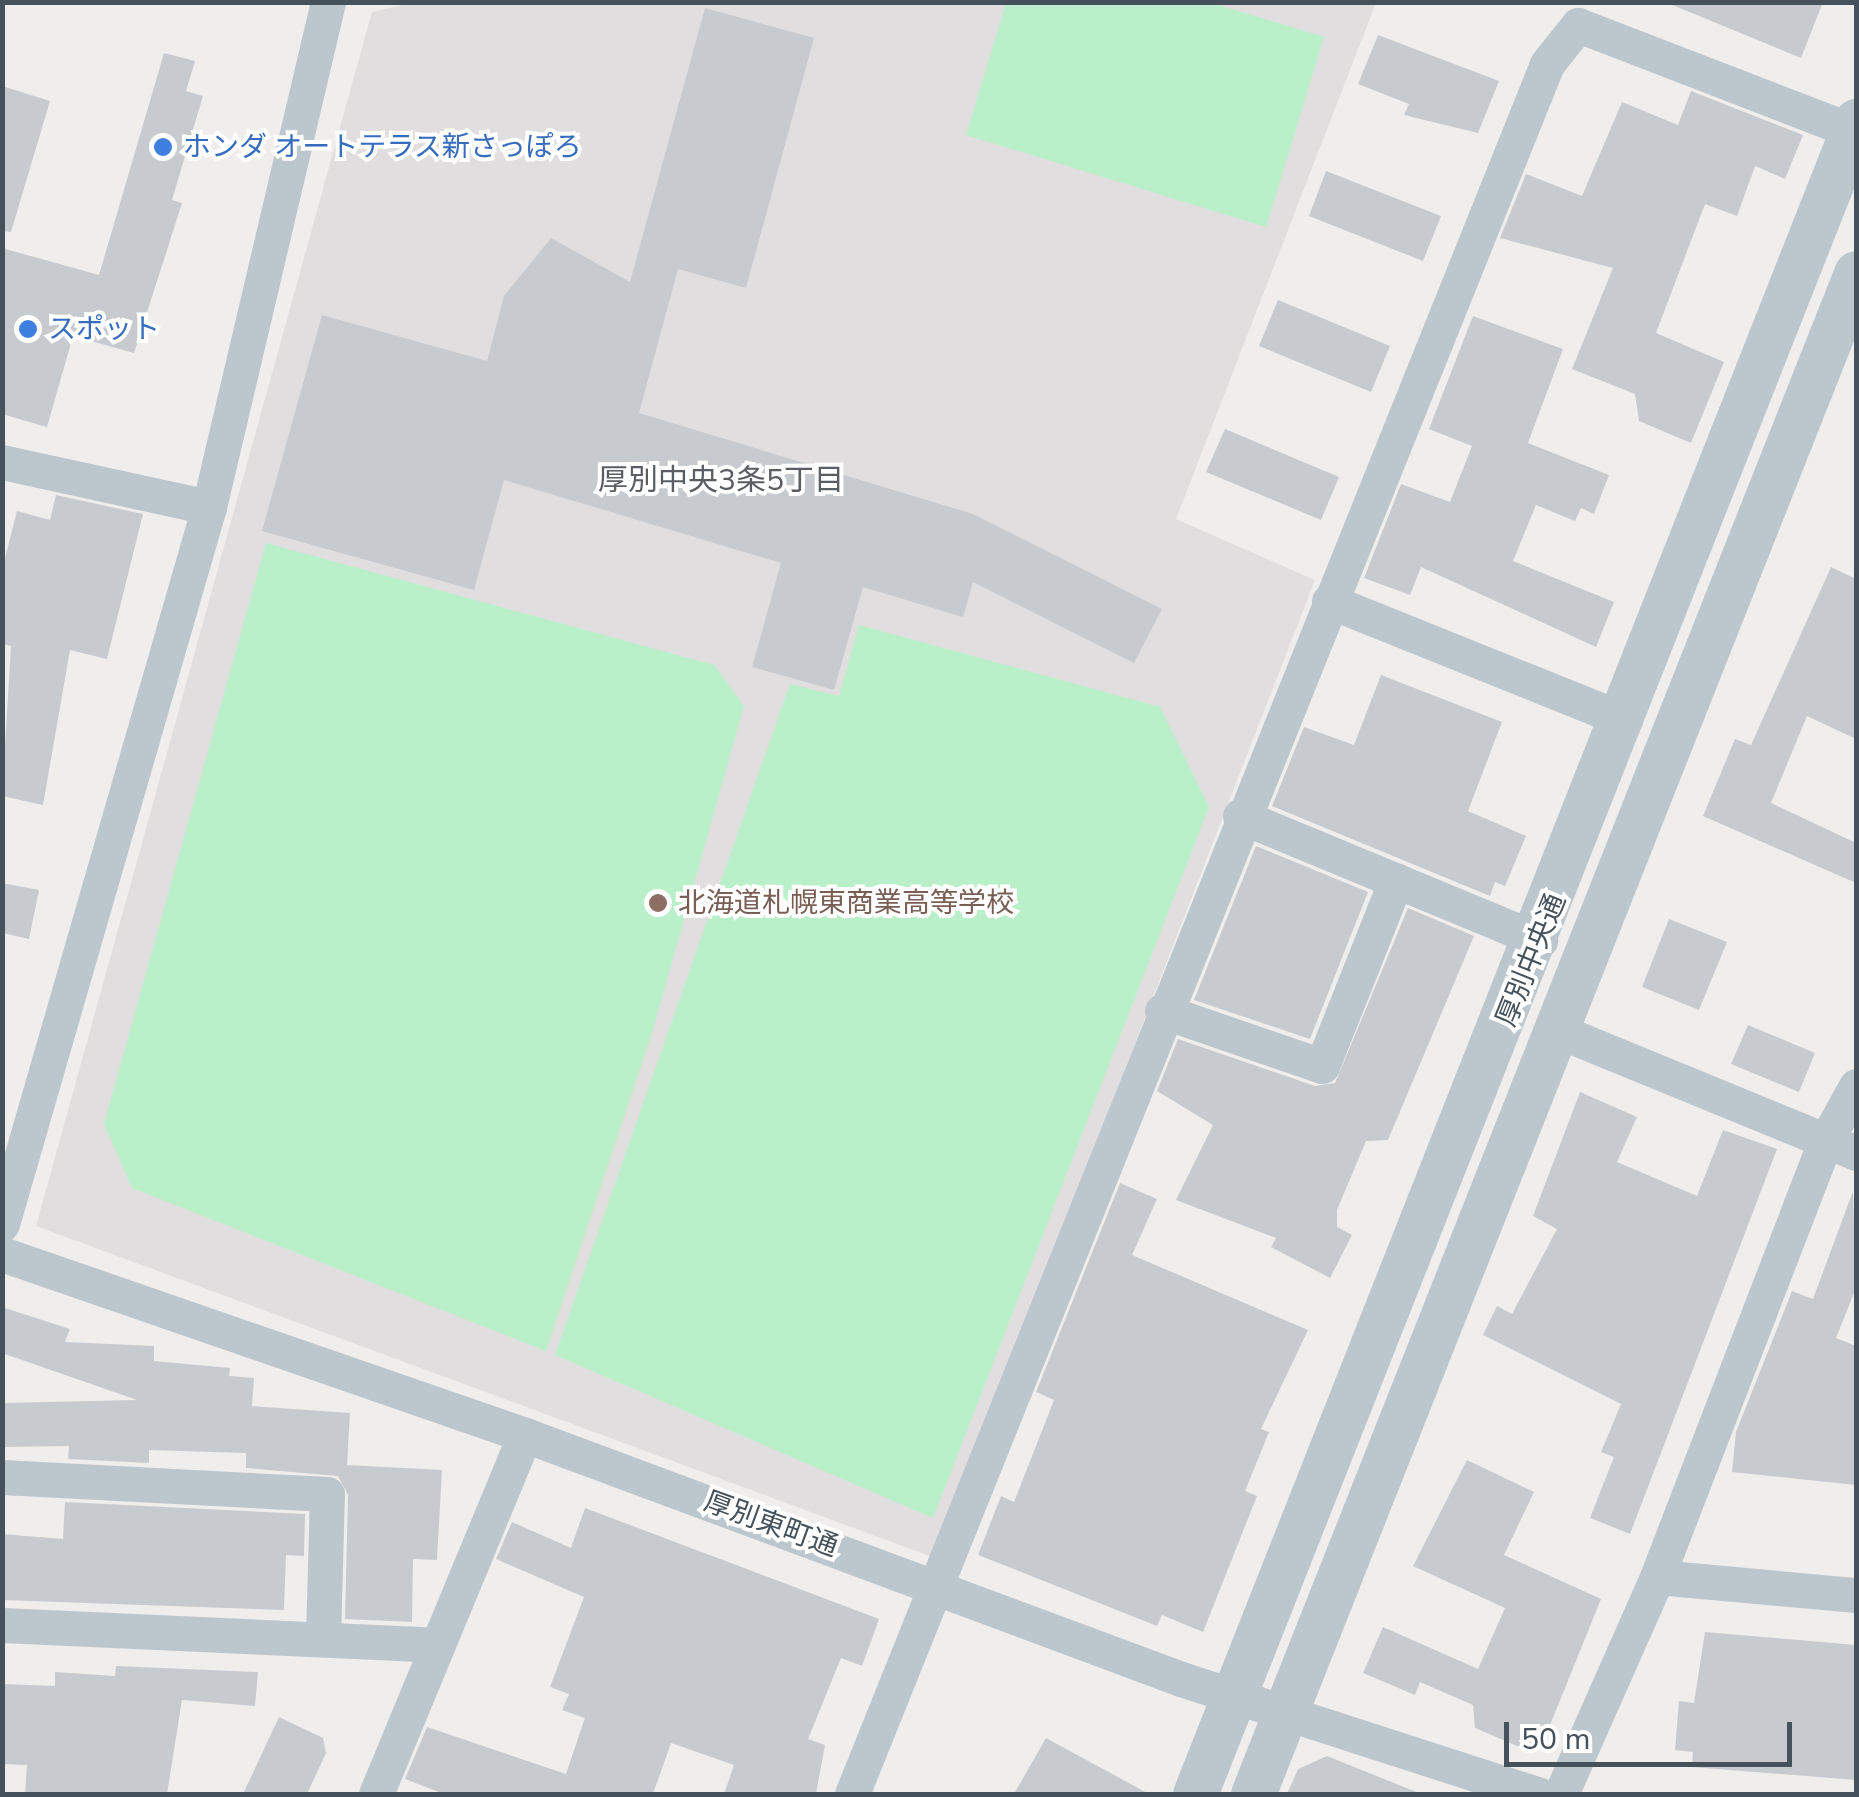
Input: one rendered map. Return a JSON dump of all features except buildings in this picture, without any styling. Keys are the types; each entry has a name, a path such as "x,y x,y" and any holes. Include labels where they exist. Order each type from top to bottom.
{"street":[{"path":"2,1224 209,507 328,2"},
{"path":"852,1794 1240,816 1547,64 1578,25 1854,126"},
{"name":"厚別中央通","path":"1195,1794 1231,1696 1540,940 1854,126"},
{"name":"厚別中央通","path":"1253,1794 1561,1032 1856,273"},
{"path":"2,462 209,507"},
{"path":"1329,601 1625,720"},
{"path":"1240,816 1540,940"},
{"path":"1162,1011 1322,1066 1396,880"},
{"path":"1561,1032 1841,1147"},
{"path":"1562,1794 1841,1147 1856,1086"},
{"name":"厚別東町通","path":"2,1254 524,1435 934,1583 1231,1696 1538,1794"},
{"path":"376,1794 524,1435"},
{"path":"2,1477 327,1494 322,1638"},
{"path":"1658,1577 1856,1595"},
{"path":"2,1625 438,1645"}],"shaded area":[{"name":"北海道札幌東商業高等学校","path":"415,2 1376,3 1176,519 1315,580 935,1558 36,1226 372,12"}],"green space":[{"path":"1006,3 1212,3 1324,37 1266,227 966,135"},
{"path":"266,543 714,665 744,706 652,1033 546,1351 132,1188 104,1124"},
{"path":"859,625 1160,707 1209,807 933,1518 555,1355 790,684 839,696"}],"place":[{"name":"ホンダ オートテラス新さっぽろ","path":"163,147"},
{"name":"スポット","path":"28,329"},
{"name":"北海道札幌東商業高等学校","path":"658,903"}],"district":[{"name":"厚別中央3条5丁目","path":"721,481"}]}
